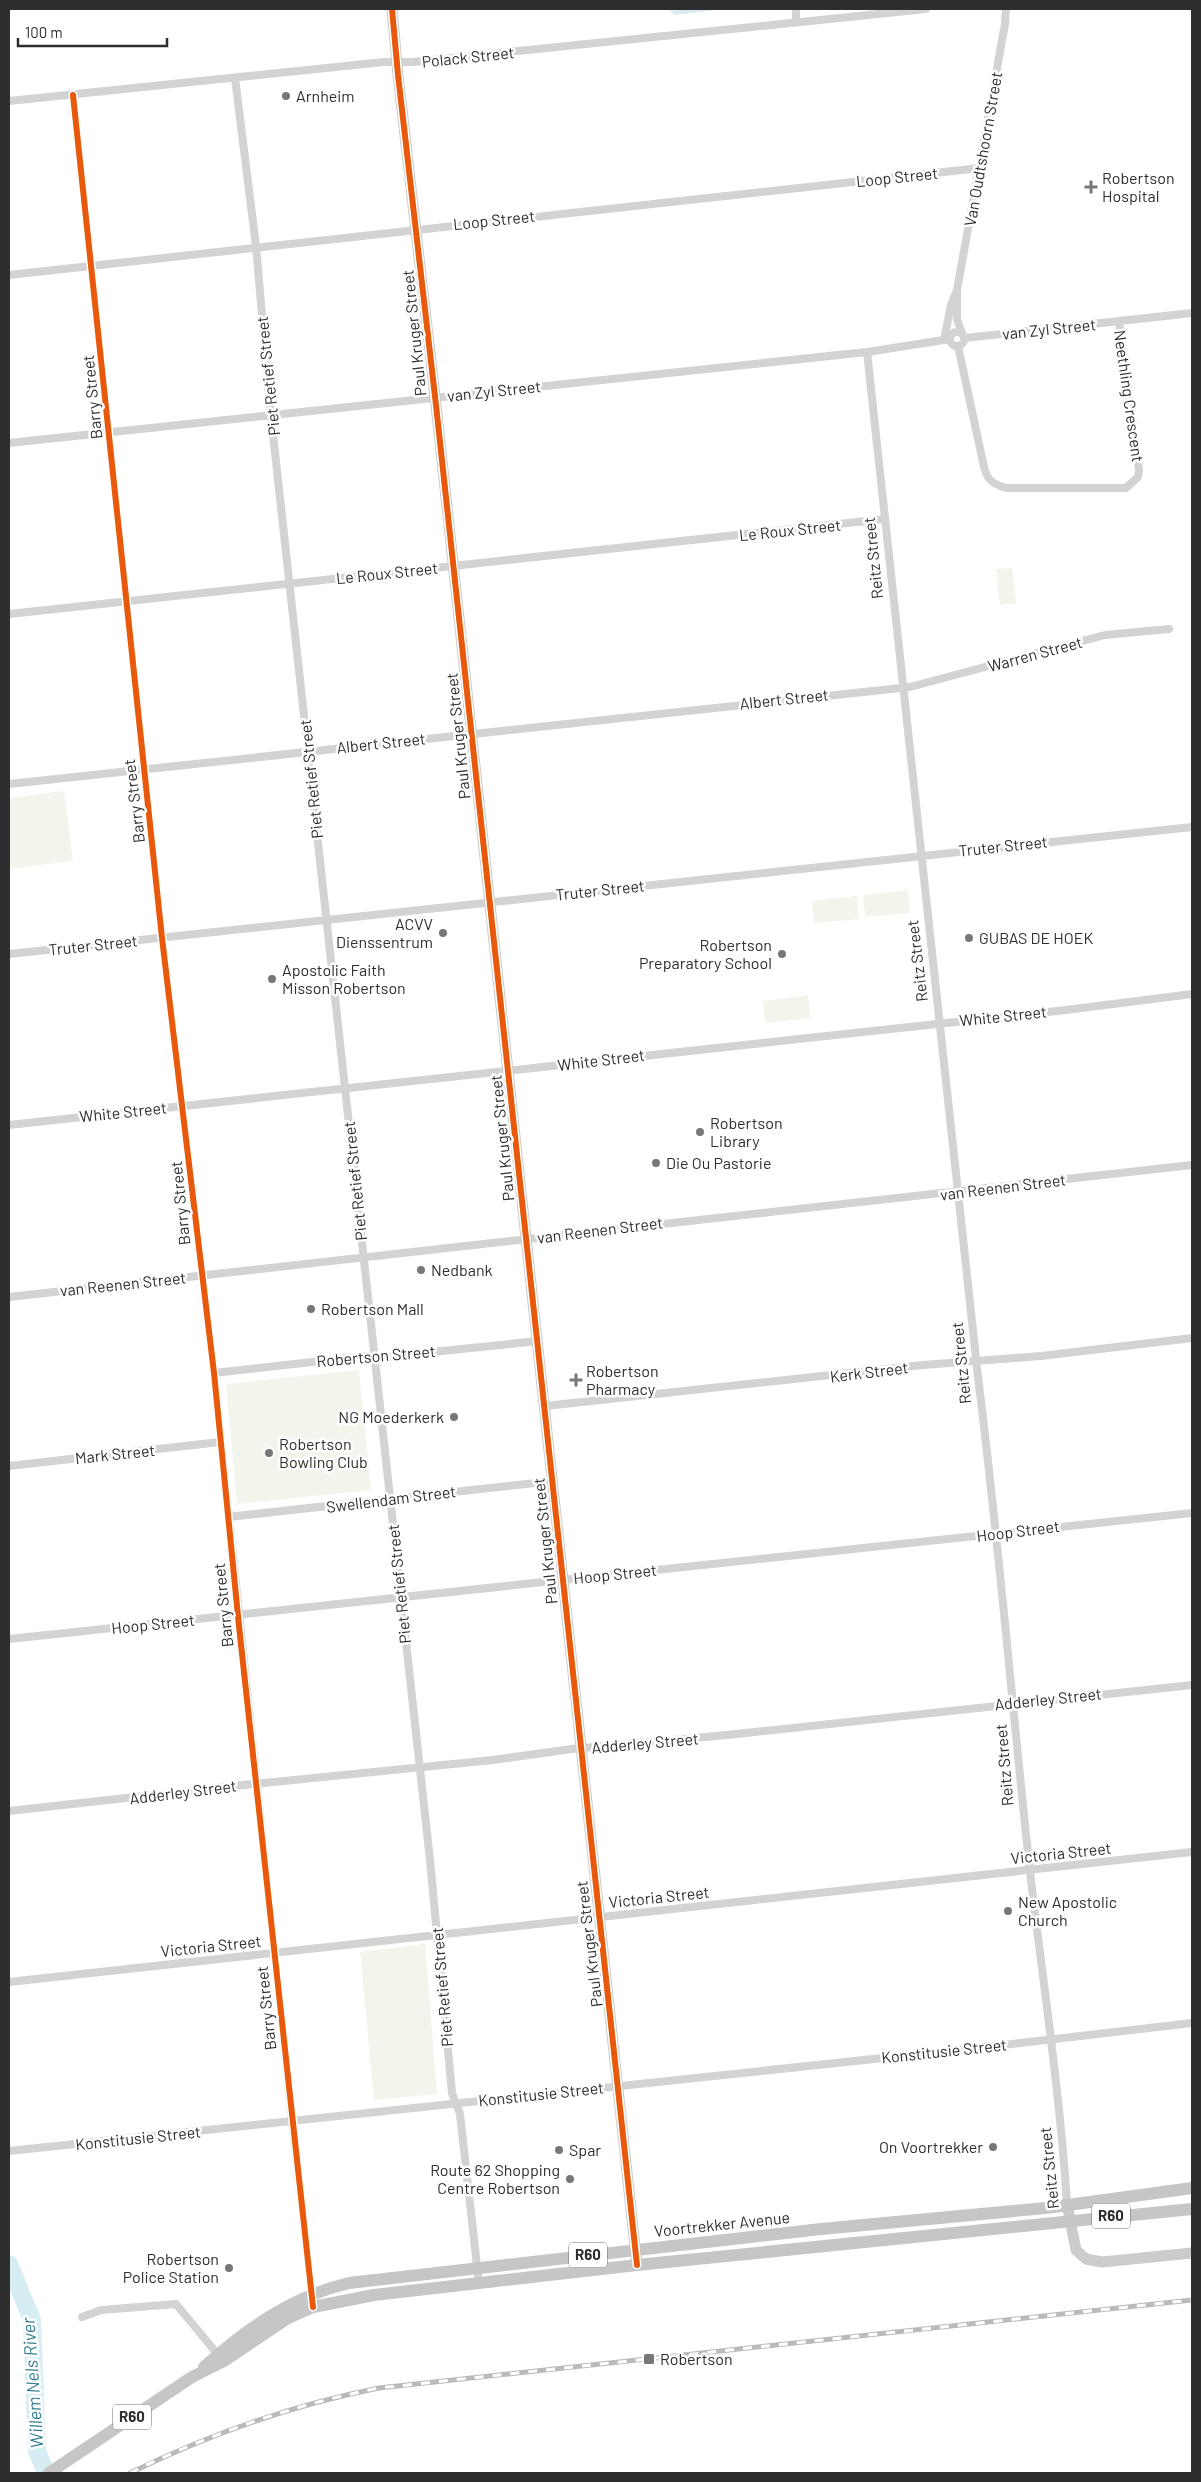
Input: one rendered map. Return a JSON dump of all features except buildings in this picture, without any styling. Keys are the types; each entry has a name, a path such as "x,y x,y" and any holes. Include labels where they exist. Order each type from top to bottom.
{"main road":[{"name":"Voortrekker Avenue","path":"221,2358 273,2313 312,2293 349,2283 636,2249 1067,2204 1192,2188"},
{"path":"1164,2192 1165,2212"},
{"name":"Voortrekker Avenue","path":"49,2473 221,2358 280,2323 313,2307 374,2295 638,2265 1071,2222 1102,2216 1192,2209"}],"street":[{"name":"Paul Kruger Street","path":"392,9 638,2265"},
{"path":"796,9 796,22"},
{"name":"Polack Street","path":"9,101 796,22 898,10 926,9"},
{"name":"Van Oudtshoorn Street","path":"963,336 957,319 957,290 980,168 1006,9"},
{"name":"Piet Retief Street","path":"235,78 256,246 290,584 437,1934 452,2093 460,2114 479,2284"},
{"name":"Barry Street","path":"74,95 162,938 214,1373 238,1615 313,2307"},
{"name":"Loop Street","path":"9,274 980,168"},
{"name":"Van Oudtshoorn Street","path":"947,340 951,304 957,290"},
{"name":"van Zyl Street","path":"963,336 1119,322 1192,313"},
{"name":"Neethling Crescent","path":"958,346 986,476 990,481 1006,488 1126,488 1138,477 1139,470 1119,322"},
{"path":"953,333 963,336 964,342 958,346 947,340 953,333"},
{"name":"van Zyl Street","path":"9,443 867,352 947,340"},
{"name":"Reitz Street","path":"867,352 886,519 902,688 941,1023 976,1361 997,1533 1030,1871 1051,2039 1067,2204 1076,2250 1086,2260 1102,2262 1192,2253"},
{"name":"Le Roux Street","path":"9,614 886,519"},
{"name":"Warren Street","path":"902,688 946,680 1105,635 1169,629"},
{"name":"Albert Street","path":"9,784 902,688"},
{"name":"Truter Street","path":"9,954 1192,827"},
{"name":"White Street","path":"9,1125 1192,994"},
{"name":"van Reenen Street","path":"9,1297 1192,1165"},
{"name":"Kerk Street","path":"545,1406 1192,1338"},
{"name":"Robertson Street","path":"214,1373 538,1341"},
{"name":"Mark Street","path":"9,1466 220,1442"},
{"name":"Swellendam Street","path":"228,1517 553,1481"},
{"name":"Hoop Street","path":"9,1639 1192,1513"},
{"name":"Adderley Street","path":"9,1811 257,1783 419,1768 581,1749 727,1735 1014,1702 1192,1685"},
{"name":"Victoria Street","path":"9,1982 1192,1852"},
{"name":"Konstitusie Street","path":"9,2151 292,2122 456,2102 1192,2023"},
{"path":"82,2317 101,2310 176,2304 221,2358"}],"shaded area":[{"path":"1012,568 1016,603 1000,605 996,569"},
{"path":"64,791 73,861 9,869 9,798"},
{"path":"908,890 910,913 865,917 863,895"},
{"path":"857,896 859,919 814,923 812,901"},
{"path":"808,995 811,1018 765,1023 763,1001"},
{"path":"359,1370 371,1490 237,1504 226,1384"},
{"path":"425,1944 437,2094 374,2100 360,1952"}],"water":[{"path":"668,9 722,9 675,15"}],"waterway":[{"name":"Willem Nels River","path":"9,2264 32,2320 37,2451 46,2473"}],"railway":[{"path":"130,2473 221,2433 252,2422 315,2403 379,2388 1192,2300"}],"cycle path":[{"path":"392,9 637,2265"},
{"path":"73,95 162,938 214,1373 239,1626 313,2307"}],"place":[{"name":"Arnheim","path":"286,96"},
{"name":"Robertson Hospital","path":"1091,187"},
{"name":"ACVV Dienssentrum","path":"443,933"},
{"name":"GUBAS DE HOEK","path":"969,938"},
{"name":"Robertson Preparatory School","path":"782,954"},
{"name":"Apostolic Faith Misson Robertson","path":"272,979"},
{"name":"Robertson Library","path":"700,1132"},
{"name":"Die Ou Pastorie","path":"656,1163"},
{"name":"Nedbank","path":"421,1270"},
{"name":"Robertson Mall","path":"311,1309"},
{"name":"Robertson Pharmacy","path":"576,1380"},
{"name":"NG Moederkerk","path":"454,1417"},
{"name":"Robertson Bowling Club","path":"269,1453"},
{"name":"New Apostolic Church","path":"1008,1911"},
{"name":"On Voortrekker","path":"993,2147"},
{"name":"Spar","path":"559,2150"},
{"name":"Route 62 Shopping Centre Robertson","path":"570,2179"},
{"name":"Robertson Police Station","path":"229,2268"},
{"name":"Robertson","path":"649,2359"}]}
